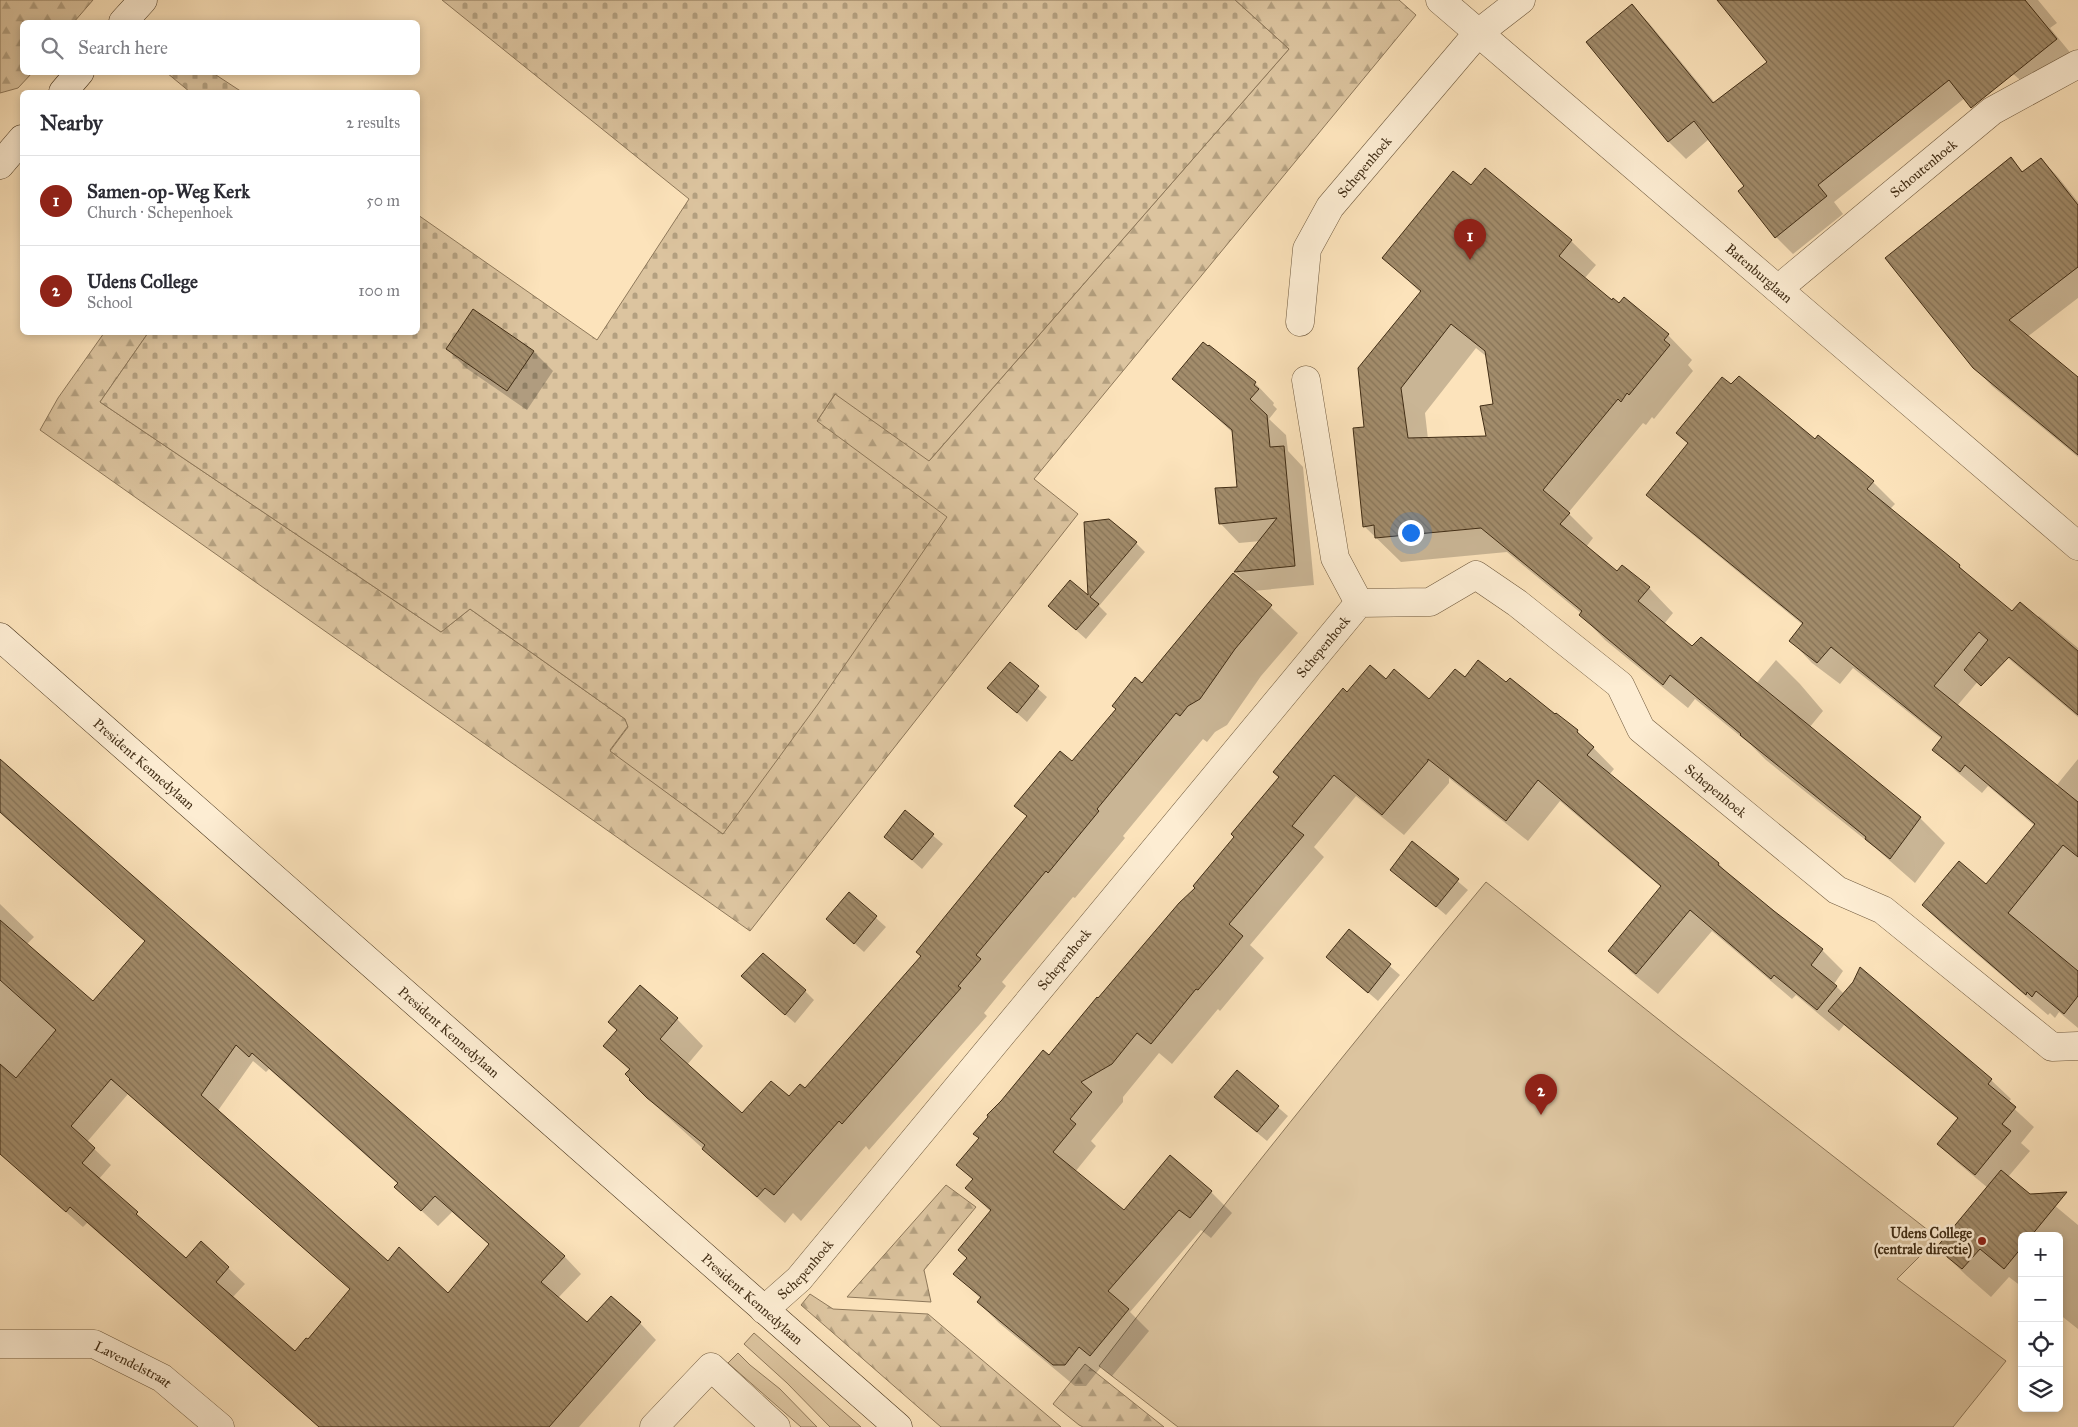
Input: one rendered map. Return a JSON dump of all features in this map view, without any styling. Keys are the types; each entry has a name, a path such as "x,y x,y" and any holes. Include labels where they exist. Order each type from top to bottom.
{"street":[{"path":"125,20 143,0"},
{"name":"Batenburglaan","path":"1440,0 1477,34 2078,546"},
{"name":"Schepenhoek","path":"1300,322 1307,249 1330,207 1477,34 1521,0"},
{"name":"Schoutenhoek","path":"1778,289 1992,111 2078,64"},
{"path":"64,90 77,75"},
{"path":"0,165 20,141"},
{"name":"Schepenhoek","path":"1306,380 1335,558 1359,603"},
{"name":"Schepenhoek","path":"764,1310 798,1279 1359,603 1430,602 1476,575 1517,603 1620,685 1642,729 1837,890 1883,910 2052,1047 2078,1046"},
{"name":"President Kennedylaan","path":"0,637 898,1427"},
{"name":"Lavendelstraat","path":"0,1344 94,1344 162,1378 220,1427"},
{"path":"654,1427 711,1367 776,1427"}],"green space":[{"path":"0,0 93,0 76,20 20,20 20,75 30,75 18,88 0,93"},
{"path":"442,0 1235,0 1289,49 929,461 835,394 817,421 947,517 818,704 723,834 610,751 628,727 625,719 470,609 441,632 100,402 147,335 420,335 420,216 597,340 689,199"},
{"path":"1235,0 1399,0 1416,15 1034,479 1078,514 750,931 40,430 58,398 103,335 147,335 100,402 441,632 470,609 625,719 628,726 610,750 723,834 817,421 836,393 930,460 1289,49"},
{"path":"169,75 216,75 239,90 188,90"},
{"path":"1486,882 1938,1238 1897,1279 2006,1361 1953,1427 1178,1427 1099,1366 1290,1122"},
{"path":"946,1185 976,1207 924,1270 931,1302 847,1297"},
{"path":"810,1294 833,1309 928,1314 1061,1427 941,1427 801,1305"},
{"path":"754,1333 861,1427 830,1427 787,1383 744,1344"},
{"path":"738,1353 780,1389 817,1427 801,1427 728,1363"},
{"path":"1085,1364 1164,1427 1083,1427 1079,1425 1053,1404"}],"building":[{"path":"1717,0 2025,0 2057,39 1971,108 1949,80 1818,185 1827,196 1775,238 1738,191 1744,186 1694,121 1668,142 1586,42 1632,4 1713,103 1767,62"},
{"path":"2011,157 2022,172 2041,158 2078,205 2078,267 2009,320 2078,377 2078,455 1973,368 1885,258"},
{"path":"1485,168 1572,240 1559,256 1612,300 1613,298 1619,303 1624,297 1669,334 1664,340 1670,345 1629,395 1627,393 1621,402 1618,399 1543,490 1570,513 1560,524 1617,571 1622,565 1650,587 1638,601 1692,646 1701,637 1921,817 1890,859 1670,675 1663,685 1579,615 1582,611 1481,528 1375,538 1374,525 1363,527 1353,428 1364,427 1358,368 1421,291 1382,258 1453,171 1471,185","holes":["1451,324 1485,351 1493,404 1480,406 1486,436 1408,438 1401,388"]},
{"path":"473,309 534,351 507,391 446,349"},
{"path":"1203,342 1256,382 1254,385 1259,389 1250,399 1267,415 1270,447 1284,446 1295,566 1234,572 1277,518 1219,524 1215,488 1237,487 1232,430 1172,379"},
{"path":"1739,376 1815,439 1818,435 1874,481 1867,489 1960,565 1959,567 2012,611 2020,602 2078,651 2078,715 2009,657 1981,686 1964,670 1988,640 1979,632 1934,686 2078,802 2078,857 2063,845 2008,913 2078,971 2078,996 2064,1014 2036,991 2032,997 2027,992 2026,995 1922,905 1959,861 1986,884 2035,824 1965,765 1960,772 1932,750 1942,737 1831,647 1817,663 1789,641 1803,623 1646,495 1688,443 1676,433 1722,377 1731,384"},
{"path":"1109,519 1137,542 1090,597 1099,604 1076,630 1048,606 1070,580 1088,595 1084,522"},
{"path":"1233,573 1272,605 1235,649 1200,699 1188,706 1180,716 1176,713 1097,809 1099,811 1048,873 1046,871 976,955 981,959 958,986 961,988 842,1124 839,1121 774,1195 765,1188 757,1197 702,1149 705,1145 647,1098 629,1080 625,1074 630,1069 603,1046 617,1030 608,1022 640,985 678,1018 660,1039 742,1113 771,1081 789,1096 800,1084 805,1088 921,956 916,952 1027,816 1014,806 1060,751 1072,761 1116,709 1112,706 1135,677 1142,683"},
{"path":"1478,660 1506,682 1510,678 1578,730 1577,732 1594,747 1587,755 1719,863 1718,865 1823,949 1811,965 1837,986 1817,1010 1774,975 1771,979 1690,910 1636,974 1608,951 1661,886 1538,780 1506,821 1428,759 1382,815 1334,775 1292,826 1304,835 1229,924 1243,936 1221,963 1198,990 1196,989 1151,1044 1137,1033 1112,1064 1081,1082 1092,1092 1070,1119 1076,1124 1053,1152 1124,1210 1170,1155 1212,1191 1190,1218 1179,1210 1108,1291 1129,1309 1090,1356 1079,1347 1065,1365 1053,1365 977,1302 981,1297 953,1274 967,1258 958,1250 991,1210 965,1188 973,1179 956,1165 979,1138 973,1134 1043,1050 1049,1055 1179,903 1195,888 1193,886 1234,837 1231,834 1279,777 1273,772 1343,688 1347,692 1370,665 1386,679 1394,669 1429,699 1455,669 1465,677"},
{"path":"1010,662 1039,686 1017,713 987,688"},
{"path":"0,759 565,1256 541,1282 587,1322 611,1296 641,1322 549,1427 319,1427 70,1207 66,1212 0,1154 0,1064 16,1078 56,1030 0,980 0,920 93,1001 145,941 0,812","holes":["236,1045 249,1057 252,1053 398,1183 394,1187 421,1211 435,1196 489,1244 448,1293 399,1247 388,1261 201,1095","111,1079 350,1289 308,1339 306,1338 295,1351 216,1282 229,1267 201,1241 186,1258 136,1214 138,1212 82,1163 95,1148 71,1126"]},
{"path":"905,810 934,834 912,860 884,837"},
{"path":"1412,841 1459,879 1436,907 1390,870"},
{"path":"849,892 877,916 854,944 826,919"},
{"path":"1349,929 1391,964 1368,993 1326,957"},
{"path":"763,953 806,990 785,1015 741,976"},
{"path":"1860,967 1992,1079 1988,1084 2016,1107 2002,1124 2011,1131 1975,1175 1937,1144 1958,1118 1828,1011 1853,982"},
{"path":"1237,1070 1279,1106 1257,1132 1214,1097"},
{"name":"Udens College (centrale directie)","path":"2001,1170 2030,1194 2067,1192 2034,1232 2018,1232 2018,1252 2004,1269 1980,1249 1962,1269 1936,1248"}],"place":[{"name":"Samen-op-Weg Kerk","path":"1470,260"},
{"name":"Udens College","path":"1541,1115"},
{"name":"Udens College (centrale directie)","path":"1982,1241"}]}
